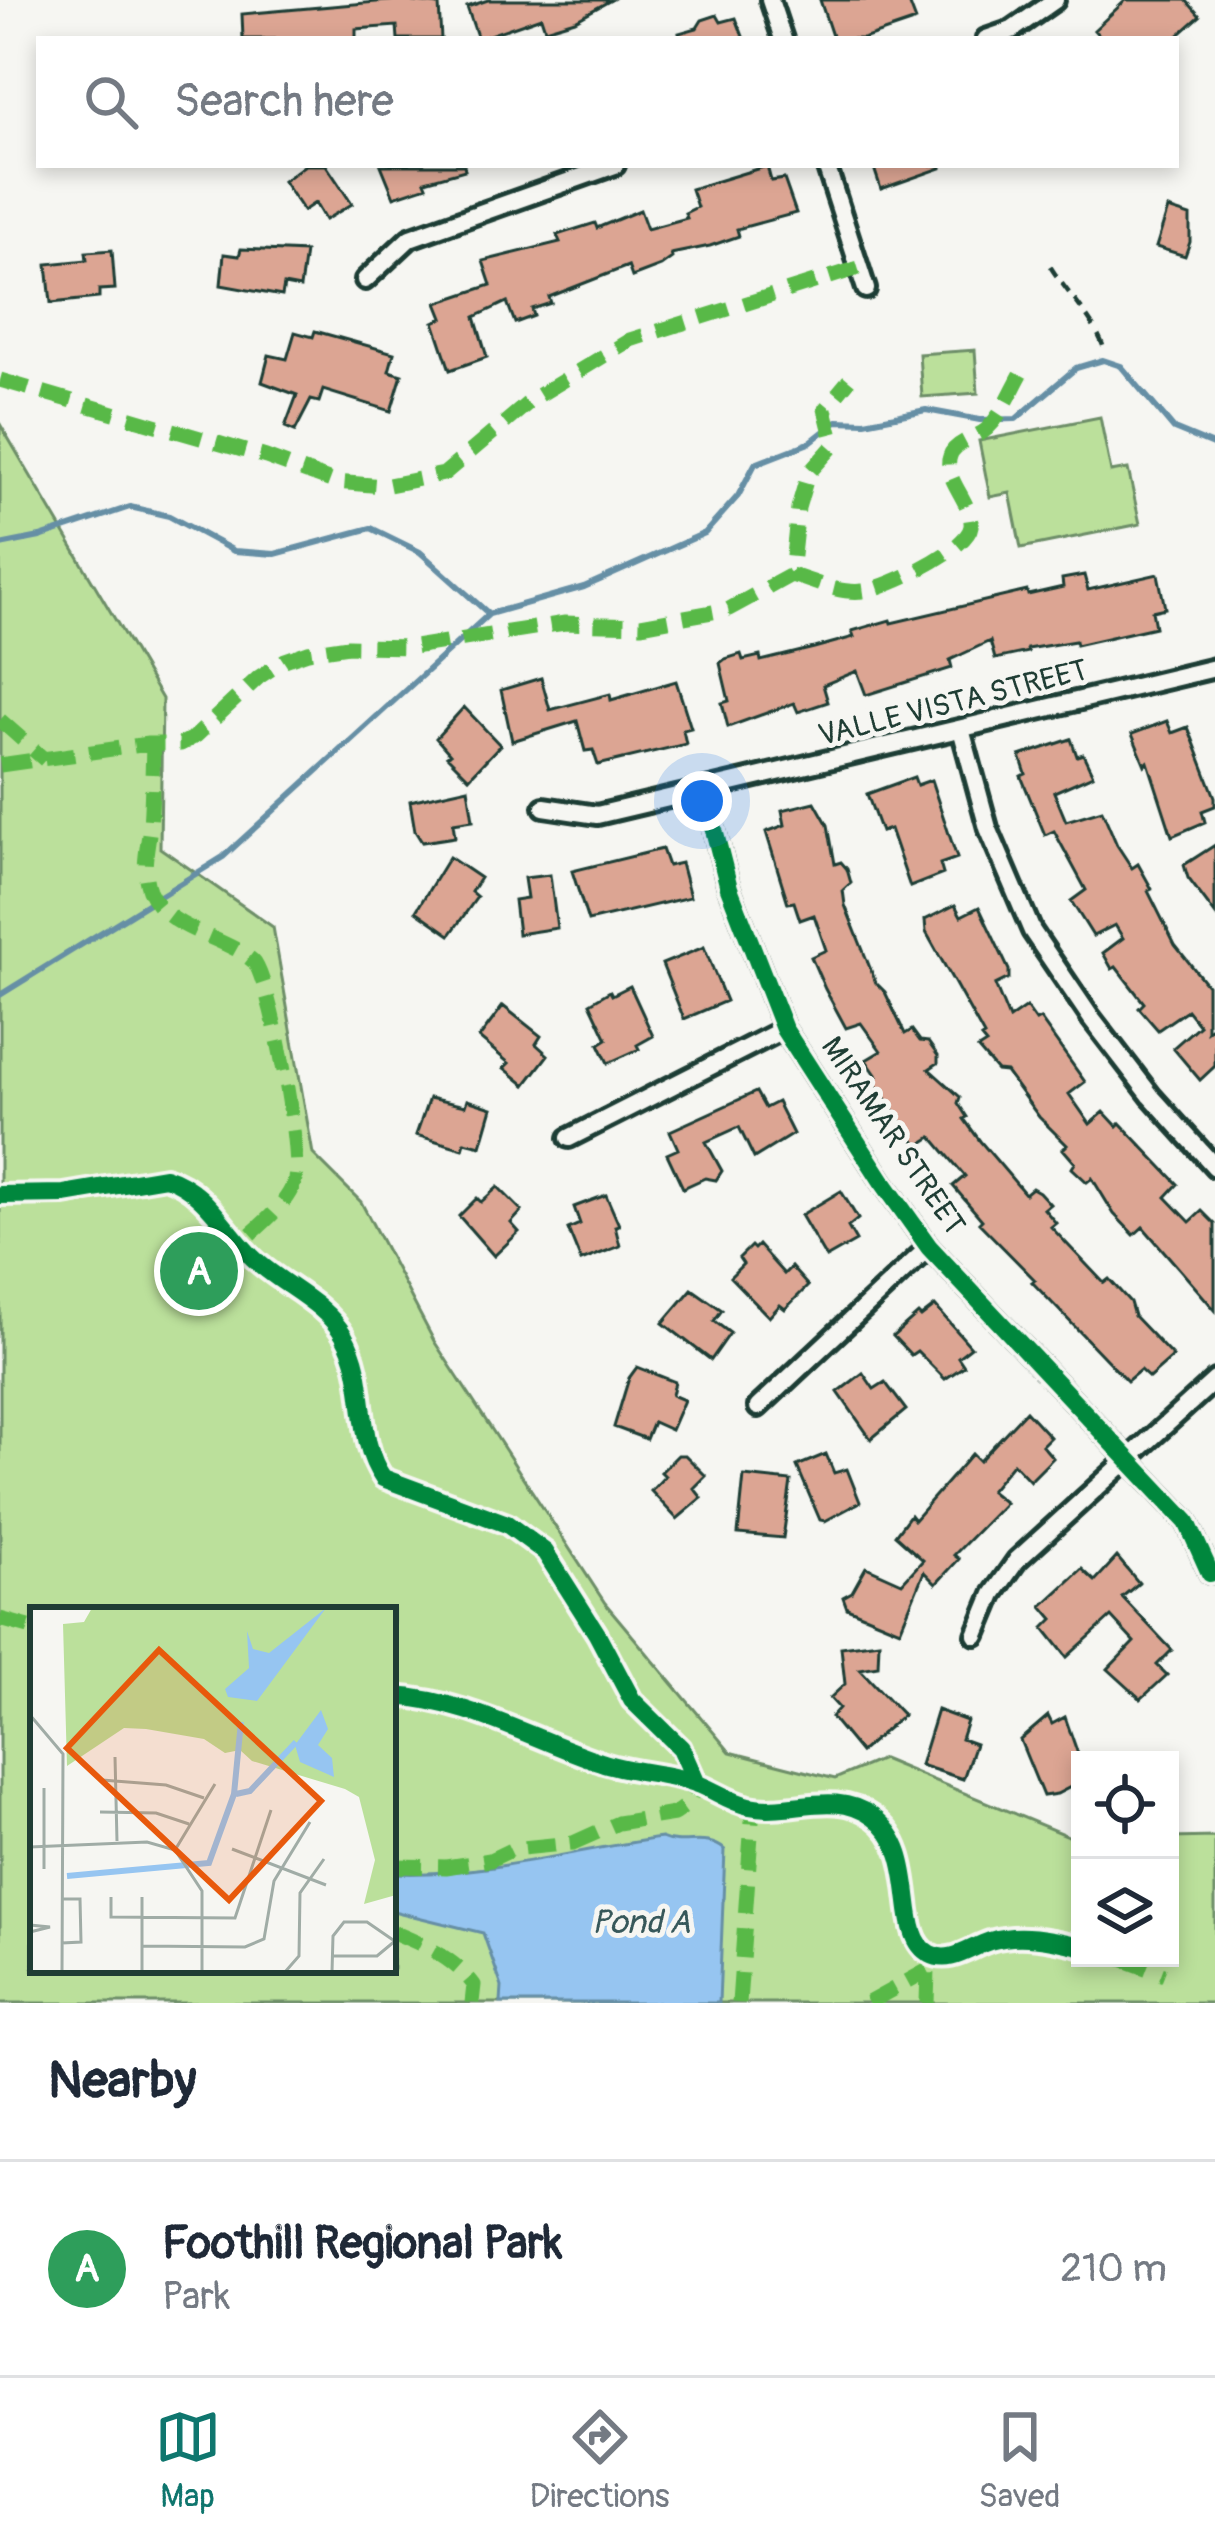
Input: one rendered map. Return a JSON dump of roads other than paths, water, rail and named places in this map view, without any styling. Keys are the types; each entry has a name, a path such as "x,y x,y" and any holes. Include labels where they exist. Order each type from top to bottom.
{"street":[{"path":"770,0 782,36"},
{"path":"995,36 1012,30 1055,0"},
{"path":"365,280 410,238 607,168"},
{"path":"827,168 866,290"},
{"name":"VALLE VISTA STREET","path":"544,806 597,815 1215,668"},
{"path":"961,729 988,829 1032,931 1115,1049 1215,1167"},
{"name":"MIRAMAR STREET","path":"704,791 729,888 784,1029 929,1247 1187,1522 1210,1573"},
{"path":"569,1138 784,1029"},
{"path":"758,1407 929,1247"},
{"path":"976,1635 993,1594 1017,1561 1215,1380"}],"water":[{"name":"Pond A","path":"661,1838 718,1845 725,1850 719,2003 501,2003 502,1987 483,1933 396,1912 396,1873 494,1867"}],"waterway":[{"path":"0,995 223,857 489,614 584,587 705,533 738,496 755,464 809,443 837,421 865,422 926,410 980,420 1016,419 1076,368 1103,360 1121,366 1174,429 1215,446"},
{"path":"0,545 130,507 169,516 234,551 275,554 371,528 420,552 489,614"}],"place":[{"name":"Foothill Regional Park","path":"199,1271"}]}
